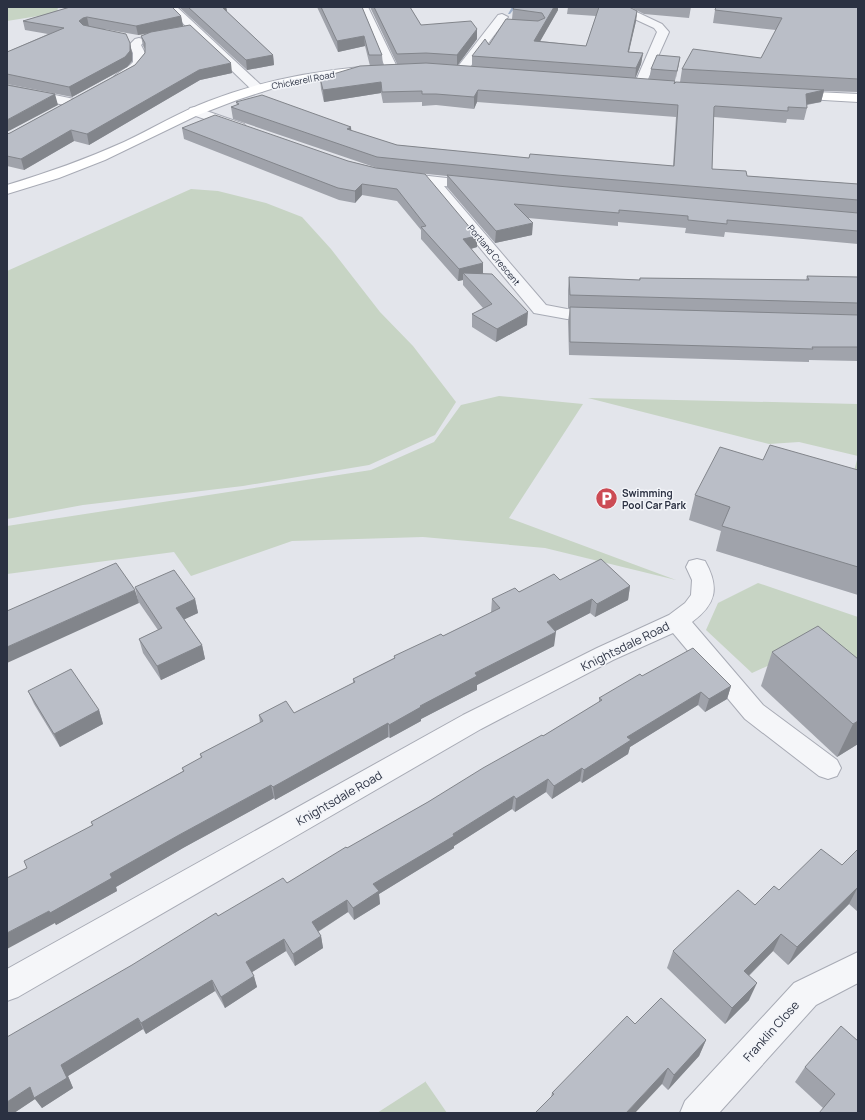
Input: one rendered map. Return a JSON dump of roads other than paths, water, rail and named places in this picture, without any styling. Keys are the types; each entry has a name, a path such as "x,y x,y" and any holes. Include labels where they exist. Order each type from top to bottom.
{"main road":[{"name":"Chickerell Road","path":"7,190 55,175 109,154 195,111 258,89 313,77 399,69"},
{"path":"447,71 476,73"},
{"path":"625,84 655,86"},
{"path":"782,94 858,98"}],"street":[{"path":"171,7 258,89"},
{"path":"363,7 399,69"},
{"path":"617,7 658,26 664,32 640,85"},
{"path":"460,72 503,22"},
{"path":"179,32 194,29"},
{"path":"109,84 139,63 139,56 135,45 144,39 125,38"},
{"path":"7,89 74,103"},
{"path":"61,110 88,95"},
{"path":"195,111 253,132"},
{"path":"392,175 493,186"},
{"name":"Portland Crescent","path":"431,180 540,308 567,314 614,316"},
{"name":"Knightsdale Road","path":"7,986 472,722 605,654 677,621 693,609 702,597 703,580 697,567"},
{"name":"Knightsdale Road","path":"677,621 754,712 828,768"},
{"name":"Franklin Close","path":"697,1113 805,994 858,967"}],"waterway":[{"path":"509,13 514,7"}],"place":[{"name":"Swimming Pool Car Park","path":"607,499"}]}
